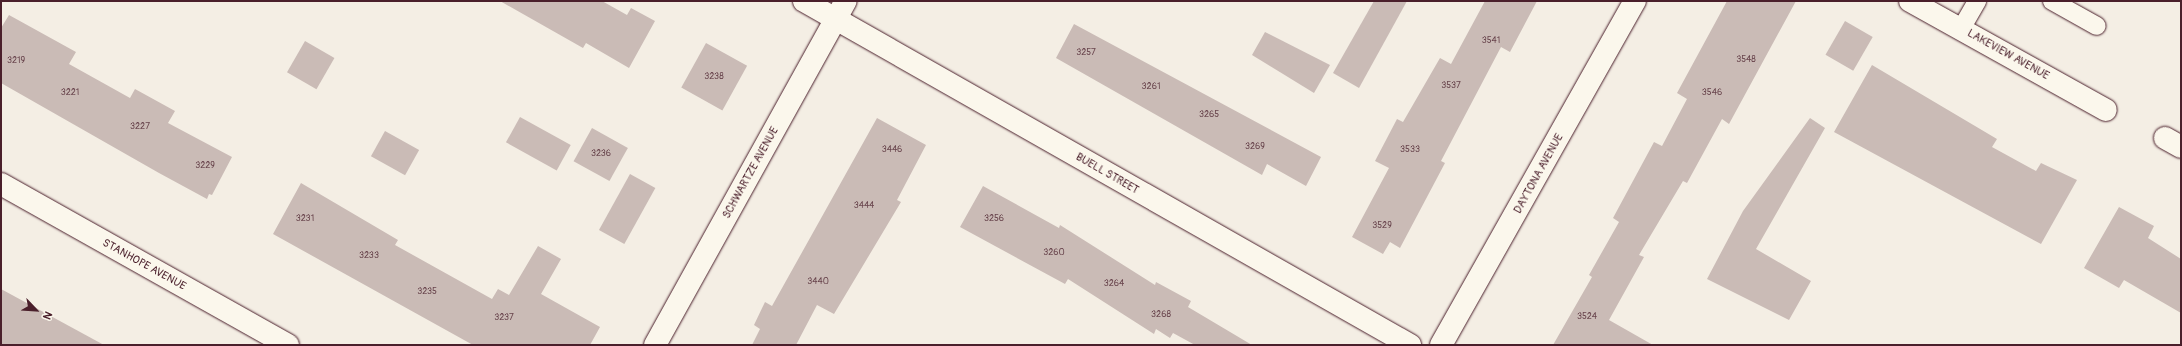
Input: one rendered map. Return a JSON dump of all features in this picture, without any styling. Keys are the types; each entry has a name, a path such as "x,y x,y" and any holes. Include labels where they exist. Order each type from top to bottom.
{"street":[{"name":"BUELL STREET","path":"804,1 841,10 1410,345"},
{"name":"DAYTONA AVENUE","path":"1441,345 1635,1"},
{"name":"LAKEVIEW AVENUE","path":"1910,1 2106,110"},
{"name":"SCHWARTZE AVENUE","path":"655,345 841,10"},
{"name":"STANHOPE AVENUE","path":"1,184 288,345"}],"lane":[{"path":"1961,29 1977,1"},
{"path":"2052,1 2097,26"}],"building":[{"path":"500,1 602,1 627,15 631,8 655,21 629,68 586,43 583,48"},
{"path":"1374,1 1407,1 1359,88 1333,73"},
{"path":"1485,1 1537,1 1510,52 1501,47 1441,161 1445,163 1400,248 1390,242 1383,254 1352,237 1389,168 1375,161 1397,119 1403,122 1440,58 1451,64"},
{"path":"1727,1 1796,1 1729,124 1722,119 1687,183 1683,181 1639,255 1644,257 1609,320 1653,345 1553,345 1592,277 1589,275 1619,222 1613,218 1654,142 1662,146 1687,99 1677,93"},
{"path":"9,15 76,52 69,64 130,98 135,89 175,111 168,123 232,157 212,195 209,194 207,199 1,83 1,28"},
{"path":"1845,21 1873,37 1853,71 1826,55"},
{"path":"1074,24 1321,157 1306,186 1267,164 1262,175 1056,58"},
{"path":"1265,32 1330,65 1314,93 1252,55"},
{"path":"305,41 334,58 316,89 287,72"},
{"path":"706,43 747,66 722,110 681,88"},
{"path":"1872,65 1997,139 1992,147 2036,171 2041,163 2077,180 2041,244 1834,132"},
{"path":"520,117 571,145 557,170 506,142"},
{"path":"877,118 926,145 897,200 901,202 834,314 817,305 796,345 752,345 760,329 754,325 765,302 772,306"},
{"path":"1810,118 1825,128 1756,249 1811,281 1789,320 1707,279 1743,211"},
{"path":"592,128 628,148 609,181 574,161"},
{"path":"385,131 419,150 405,175 371,156"},
{"path":"630,174 655,188 624,244 599,230"},
{"path":"301,183 398,240 395,245 492,299 498,289 509,295 538,246 561,259 541,294 600,327 590,345 473,345 273,234"},
{"path":"983,186 1059,228 1060,225 1155,285 1156,282 1191,301 1188,307 1252,345 1195,345 1173,333 1170,338 1156,329 1154,334 1068,279 1065,284 960,227"},
{"path":"2119,207 2154,226 2148,238 2181,259 2181,313 2124,280 2119,288 2084,268"},
{"path":"1,289 104,345 1,345"}]}
